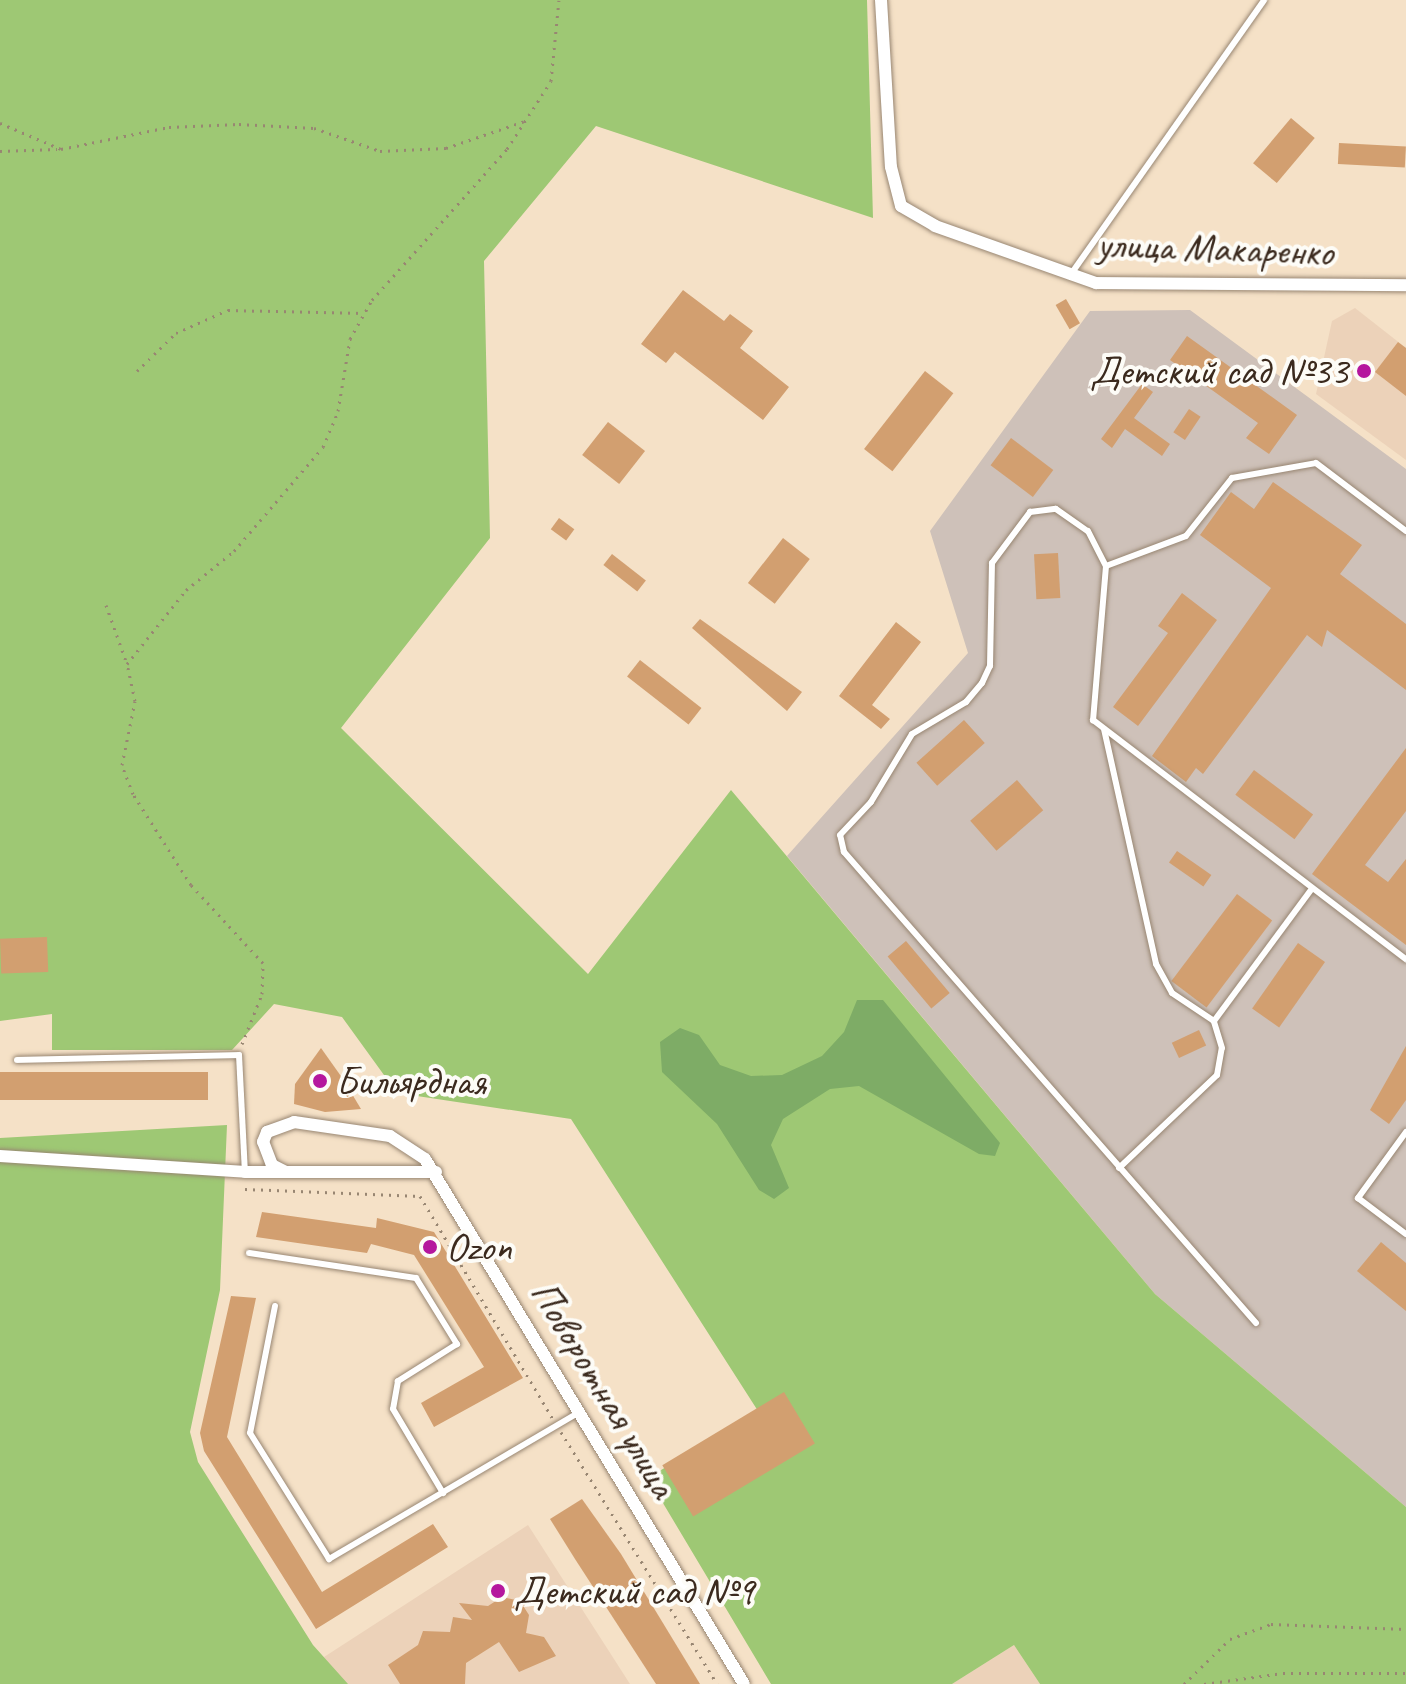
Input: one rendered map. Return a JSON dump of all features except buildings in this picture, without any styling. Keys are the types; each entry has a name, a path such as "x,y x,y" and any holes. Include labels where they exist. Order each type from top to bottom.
{"street":[{"name":"улица Макаренко","path":"881,0 891,167 901,206 935,226 1096,283 1406,285"},
{"path":"286,1172 272,1165 263,1142 267,1132 294,1122 390,1136 436,1172"},
{"path":"0,1156 245,1172 436,1172"},
{"name":"Поворотная улица","path":"436,1172 744,1684"}],"lane":[{"path":"1071,274 1264,0"},
{"path":"1106,566 1186,536 1232,478 1316,463 1406,531"},
{"path":"1256,1323 861,876 840,835 871,802 912,734 966,702 982,683 990,666 992,563 1030,512 1056,509 1088,531 1106,566 1093,720 1311,890 1406,959"},
{"path":"1104,729 1156,964 1172,993 1214,1021 1222,1048 1217,1075 1119,1168"},
{"path":"1214,1021 1311,890"},
{"path":"17,1060 239,1055 245,1172"},
{"path":"1406,1132 1358,1198 1406,1234"},
{"path":"249,1253 416,1278 457,1344 398,1381 393,1409 443,1493"},
{"path":"275,1306 250,1433 329,1559 580,1412"}],"path":[{"path":"127,664 186,590 234,551 323,447 338,411 350,339 364,313 525,121 551,81 559,0"},
{"path":"0,151 61,149 169,127 239,124 314,128 380,151 446,148 525,121"},
{"path":"0,123 61,149"},
{"path":"137,371 176,333 228,310 364,313"},
{"path":"106,605 127,664 135,701 122,765 133,794 191,885 263,963 262,994 239,1055"},
{"path":"245,1189 420,1196 557,1426 717,1684"},
{"path":"1184,1684 1230,1639 1271,1624 1406,1629"},
{"path":"1204,1684 1283,1673 1406,1673"}],"shaded area":[{"name":"Детский сад №33","path":"1355,308 1406,348 1406,460 1316,394 1332,321"},
{"path":"1190,310 1406,469 1406,1507 1155,1294 787,856 968,653 930,531 1090,311"},
{"name":"Детский сад №9","path":"528,1525 630,1684 341,1684 324,1657"},
{"path":"1014,1645 1040,1684 952,1684"}],"green space":[{"path":"0,0 867,0 873,218 596,126 484,261 490,538 341,728 588,974 731,790 1155,1294 1406,1507 1406,1684 1040,1684 1014,1645 952,1684 771,1684 648,1478 758,1411 571,1119 397,1093 342,1017 274,1004 232,1050 52,1050 52,1014 0,1021"},
{"path":"857,1000 883,1000 1000,1143 995,1156 979,1154 859,1086 830,1089 783,1119 771,1145 789,1188 774,1199 759,1190 717,1124 662,1072 660,1042 680,1028 699,1035 720,1065 751,1076 782,1075 822,1056 844,1032"},
{"path":"227,1125 220,1290 190,1432 198,1462 313,1645 348,1684 0,1684 0,1138"}],"place":[{"name":"Детский сад №33","path":"1364,371"},
{"name":"Бильярдная","path":"320,1081"},
{"name":"Ozon","path":"430,1247"},
{"name":"Детский сад №9","path":"498,1591"}]}
